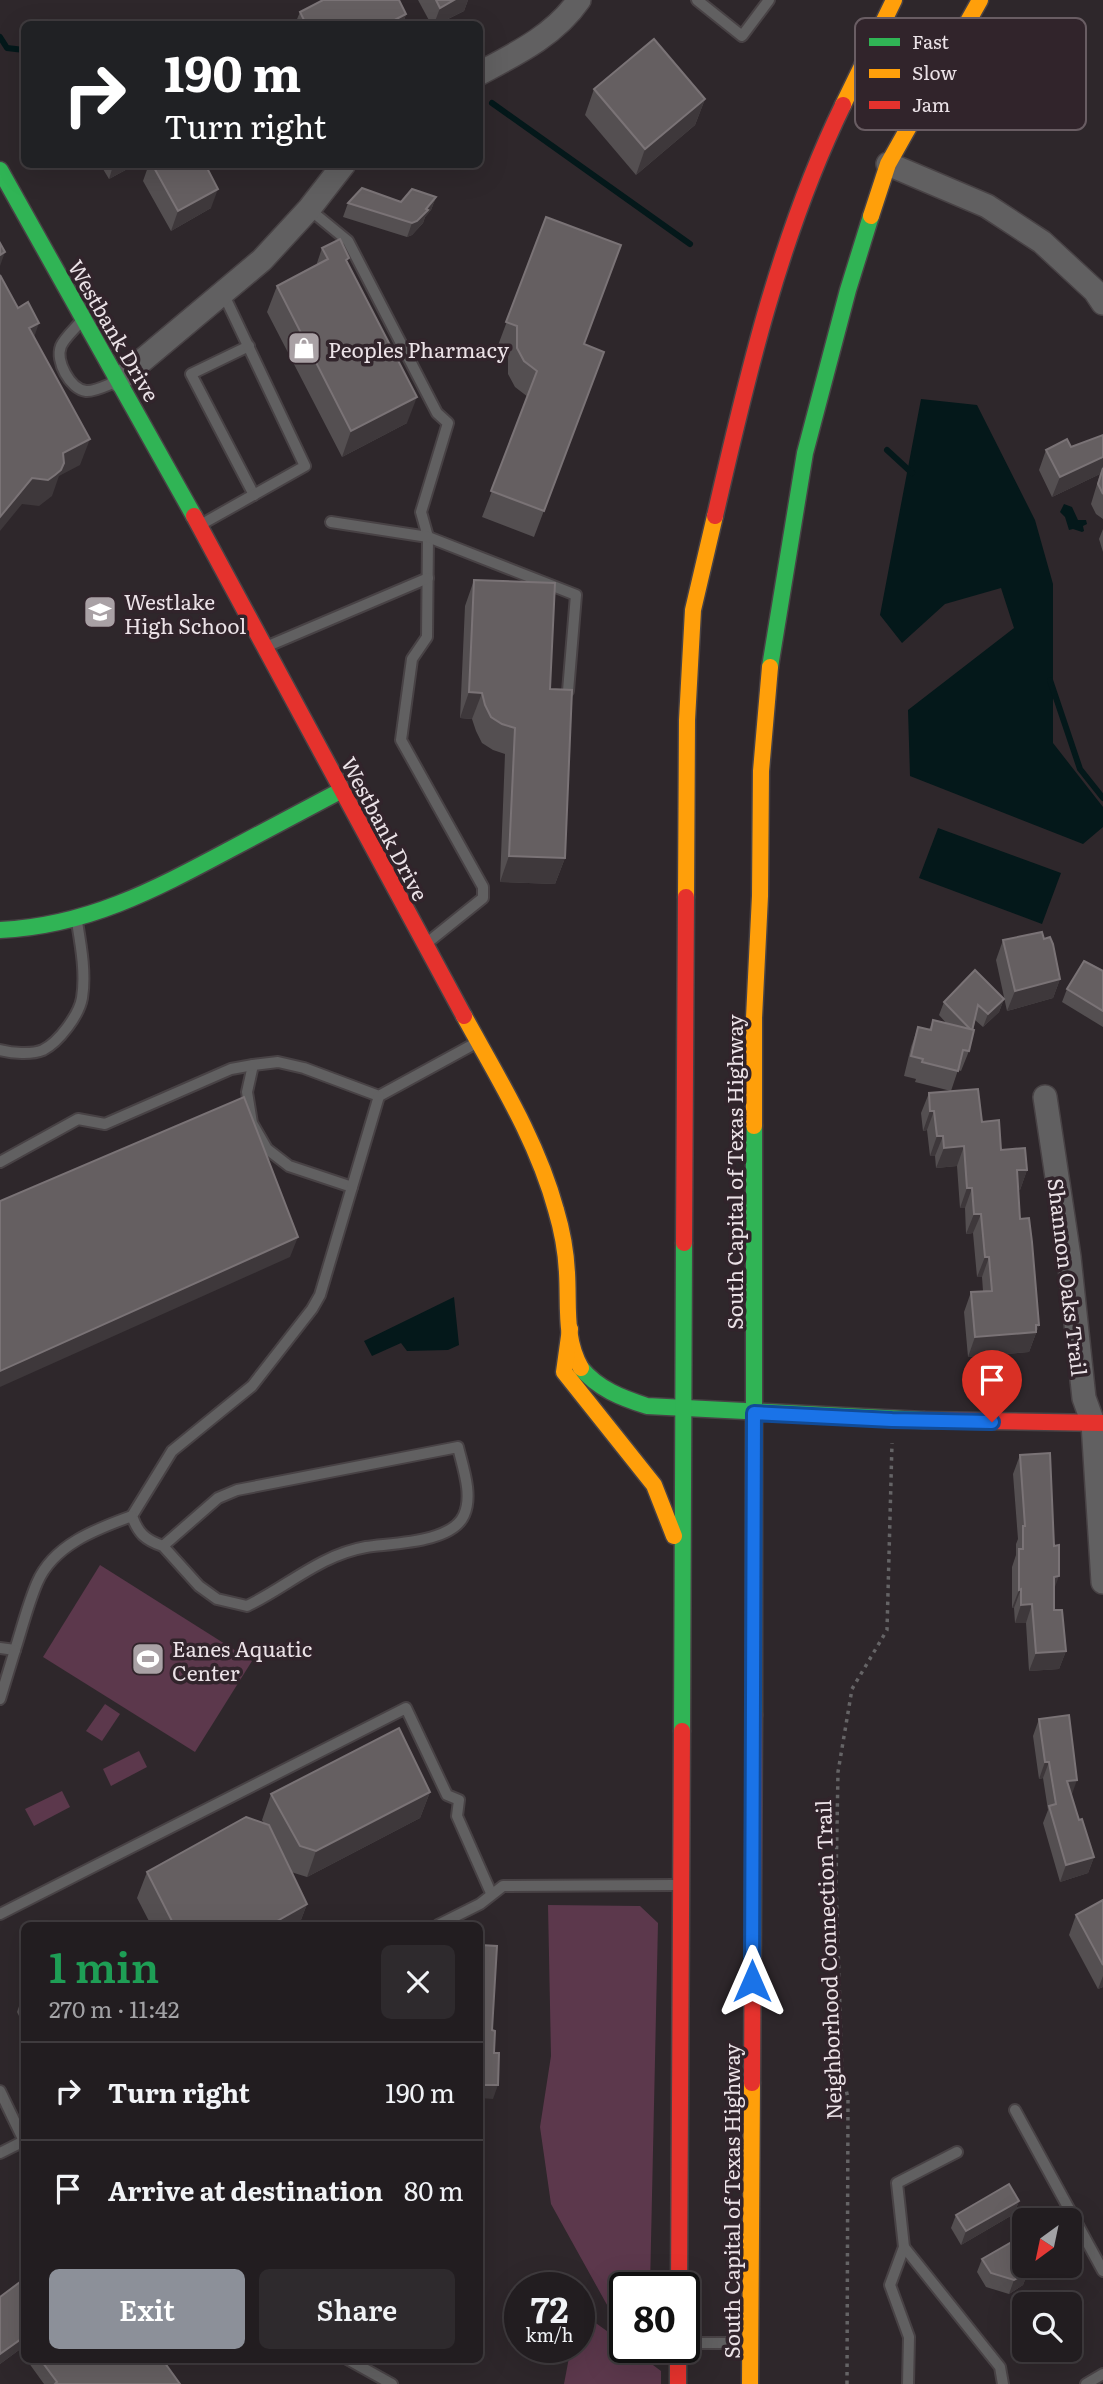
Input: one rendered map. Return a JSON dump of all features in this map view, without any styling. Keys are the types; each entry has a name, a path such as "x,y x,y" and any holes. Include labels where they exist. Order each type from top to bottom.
{"main road":[{"path":"885,18 894,0"},
{"name":"South Capital of Texas Highway","path":"970,18 980,0"},
{"path":"679,2272 687,720 694,610 745,383 786,247 831,132 855,82"},
{"name":"South Capital of Texas Highway","path":"750,2384 754,1018 760,896 761,771 771,659 805,453 848,290 888,164 907,130"},
{"name":"Westbank Drive","path":"0,170 200,526 527,1132 547,1177 558,1213 566,1260 570,1329 577,1362 594,1381 618,1397 647,1406 892,1420 1098,1423"},
{"path":"0,930 16,930 76,919 120,904 342,790"},
{"path":"570,1329 564,1373 654,1485 682,1558"},
{"path":"678,2363 678,2384"}],"street":[{"path":"483,71 545,36 579,0"},
{"path":"888,164 987,206 1042,242 1095,291 1103,303"},
{"path":"119,380 262,260 309,209 341,168"},
{"name":"Shannon Oaks Trail","path":"1045,1097 1069,1257 1084,1398 1098,1423 1103,1582"}],"lane":[{"path":"697,0 742,36 769,0"},
{"path":"309,209 348,241 437,413 448,423 421,512 428,537 427,636 412,659 401,740 483,887 483,898 425,944"},
{"path":"200,526 306,466 223,293"},
{"path":"84,318 61,346 60,358 64,370 78,389 89,392 119,380"},
{"path":"249,346 191,374 254,495"},
{"path":"331,522 428,537 576,595 568,691"},
{"path":"266,648 428,578"},
{"path":"0,1050 19,1053 43,1050 67,1030 82,1000 82,951 76,919"},
{"path":"0,1699 37,1581 59,1553 94,1530 132,1516 172,1451 252,1386 312,1309 320,1295 379,1096 478,1041"},
{"path":"0,1161 78,1119 105,1124 231,1069 253,1065 278,1062 304,1068 379,1096"},
{"path":"253,1065 247,1093 252,1123 267,1149 289,1166 352,1187"},
{"path":"132,1516 137,1531 150,1541 163,1546 199,1586 217,1599 247,1606 301,1572 333,1558 363,1548 421,1540 455,1528 464,1516 468,1496 458,1447 236,1490 218,1498 163,1546"},
{"path":"0,1648 15,1650"},
{"path":"0,1914 406,1708 447,1795 459,1801 457,1816 491,1894"},
{"path":"444,1922 480,1904 503,1886 681,1885"},
{"path":"0,2091 21,2135"},
{"path":"1015,2110 1103,2271"},
{"path":"0,2153 21,2142"},
{"path":"908,2384 909,2337 890,2285 904,2247 897,2183 957,2152"},
{"path":"904,2247 1000,2367 1003,2384"},
{"path":"700,2343 750,2343"},
{"path":"354,2363 392,2384"},
{"path":"1086,2384 1103,2374"}],"path":[{"name":"Neighborhood Connection Trail","path":"846,2384 848,2098 842,2073 837,1910 838,1772 852,1689 887,1630 892,1420"}],"shaded area":[{"path":"921,399 977,405 1035,520 1053,584 1053,743 1103,807 1103,827 1083,844 910,776 908,710 1014,628 1001,588 945,604 902,643 880,615"},
{"path":"1064,504 1072,507 1078,520 1086,520 1084,531 1069,530 1065,517 1060,512"},
{"path":"938,828 1061,873 1042,924 919,878"},
{"path":"454,1297 459,1345 448,1350 407,1351 401,1343 372,1356 364,1341"},
{"name":"Eanes Aquatic Center","path":"100,1565 252,1661 195,1752 43,1657"},
{"path":"105,1704 120,1714 102,1741 86,1731"},
{"path":"139,1751 147,1767 111,1786 103,1769"},
{"path":"62,1791 70,1807 34,1826 25,1809"},
{"path":"548,1905 640,1906 658,1923 650,2272 609,2272 609,2308 595,2283 595,2272 589,2272 551,2204 540,2127 551,2056"},
{"path":"595,2322 609,2333 609,2363 650,2363 661,2371 661,2384 564,2384 568,2363 595,2363"}],"building":[{"path":"323,0 399,0 406,14 393,21 304,21 300,12"},
{"path":"436,0 454,0 440,8"},
{"path":"654,39 705,99 645,149 594,89"},
{"path":"154,168 207,168 218,189 178,211"},
{"path":"362,188 401,202 412,189 436,197 426,209 428,210 412,223 348,203"},
{"path":"546,217 621,245 584,344 604,352 544,511 491,491 537,371 524,361 517,348 517,326 506,322"},
{"path":"340,239 349,258 346,260 417,397 351,431 277,286 328,259 322,248"},
{"path":"0,275 18,308 28,302 39,323 29,328 90,439 63,453 64,463 61,470 48,480 32,478 0,517"},
{"path":"1103,435 1103,457 1060,477 1046,450 1067,439 1071,447"},
{"path":"1103,468 1103,494 1098,484"},
{"path":"474,580 555,583 550,689 572,690 565,858 509,856 515,728 491,717 482,693 469,692"},
{"path":"1042,932 1044,939 1050,937 1053,944 1060,979 1015,991 1003,940"},
{"path":"1084,961 1103,971 1103,1011 1067,989"},
{"path":"975,970 1004,999 988,1014 978,1005 972,1031 944,1002"},
{"path":"933,1020 974,1030 969,1051 963,1050 958,1071 922,1062 923,1059 911,1056 918,1027 931,1030"},
{"path":"978,1089 982,1122 999,1120 1001,1150 1025,1148 1027,1170 1017,1170 1020,1219 1029,1218 1032,1242 1039,1325 1036,1325 1036,1332 975,1337 971,1292 992,1291 989,1257 985,1257 981,1214 974,1214 972,1188 967,1188 964,1146 944,1148 943,1136 937,1136 934,1111 930,1111 929,1093"},
{"path":"244,1097 298,1237 0,1371 0,1201"},
{"path":"1050,1453 1054,1546 1059,1545 1059,1576 1054,1577 1054,1610 1062,1610 1066,1651 1036,1653 1032,1604 1021,1605 1021,1589 1019,1590 1019,1549 1023,1549 1025,1526 1020,1455"},
{"path":"1069,1715 1077,1780 1067,1781 1094,1857 1066,1865 1049,1806 1056,1804 1049,1762 1045,1762 1039,1719"},
{"path":"399,1728 430,1792 316,1851 300,1846 271,1794"},
{"path":"246,1817 269,1825 307,1904 275,1922 172,1922 147,1872"},
{"path":"1103,1900 1103,1965 1076,1915"},
{"path":"483,1945 497,1946 492,2030 495,2031 494,2053 499,2053 498,2085 483,2085"},
{"path":"1009,2184 1019,2201 966,2231 956,2215"},
{"path":"1012,2242 1012,2278 1018,2278 1014,2280 991,2273 982,2259"},
{"path":"21,2281 21,2339 0,2354 0,2297"},
{"path":"43,2363 165,2363 180,2384 55,2384 57,2382"}],"waterway":[{"path":"0,37 7,48 21,50"},
{"path":"492,103 690,244"},
{"path":"887,450 912,473"},
{"path":"1050,680 1080,769 1103,798"}],"traffic: fast":[{"path":"0,170 194,516"},
{"path":"770,667 805,453 848,290 871,216"},
{"path":"0,930 62,921 147,892 342,790"},
{"path":"754,1126 754,1715"},
{"path":"682,1731 684,1243"},
{"path":"581,1368 603,1387 647,1406 924,1420"}],"traffic: slow":[{"path":"885,18 894,0"},
{"path":"970,18 980,0"},
{"path":"843,105 855,80"},
{"path":"871,216 888,164 907,130"},
{"path":"686,897 687,720 693,610 715,516"},
{"path":"754,1126 754,1018 760,896 761,771 770,667"},
{"path":"464,1016 516,1110 548,1184 565,1249 570,1334 581,1368"},
{"path":"570,1329 564,1372 654,1485 674,1536"},
{"path":"750,2384 752,2083"}],"traffic: jam":[{"path":"715,516 753,359 783,255 801,204 843,105"},
{"path":"194,516 464,1016"},
{"path":"684,1243 686,897"},
{"path":"924,1420 1103,1423"},
{"path":"752,2083 754,1715"},
{"path":"679,2272 682,1731"},
{"path":"678,2363 678,2384"}],"place":[{"name":"Peoples Pharmacy","path":"304,348"},
{"name":"Westlake High School","path":"100,612"},
{"name":"Eanes Aquatic Center","path":"148,1659"}],"route":[{"path":"752,1981 754,1413 992,1422"}]}
